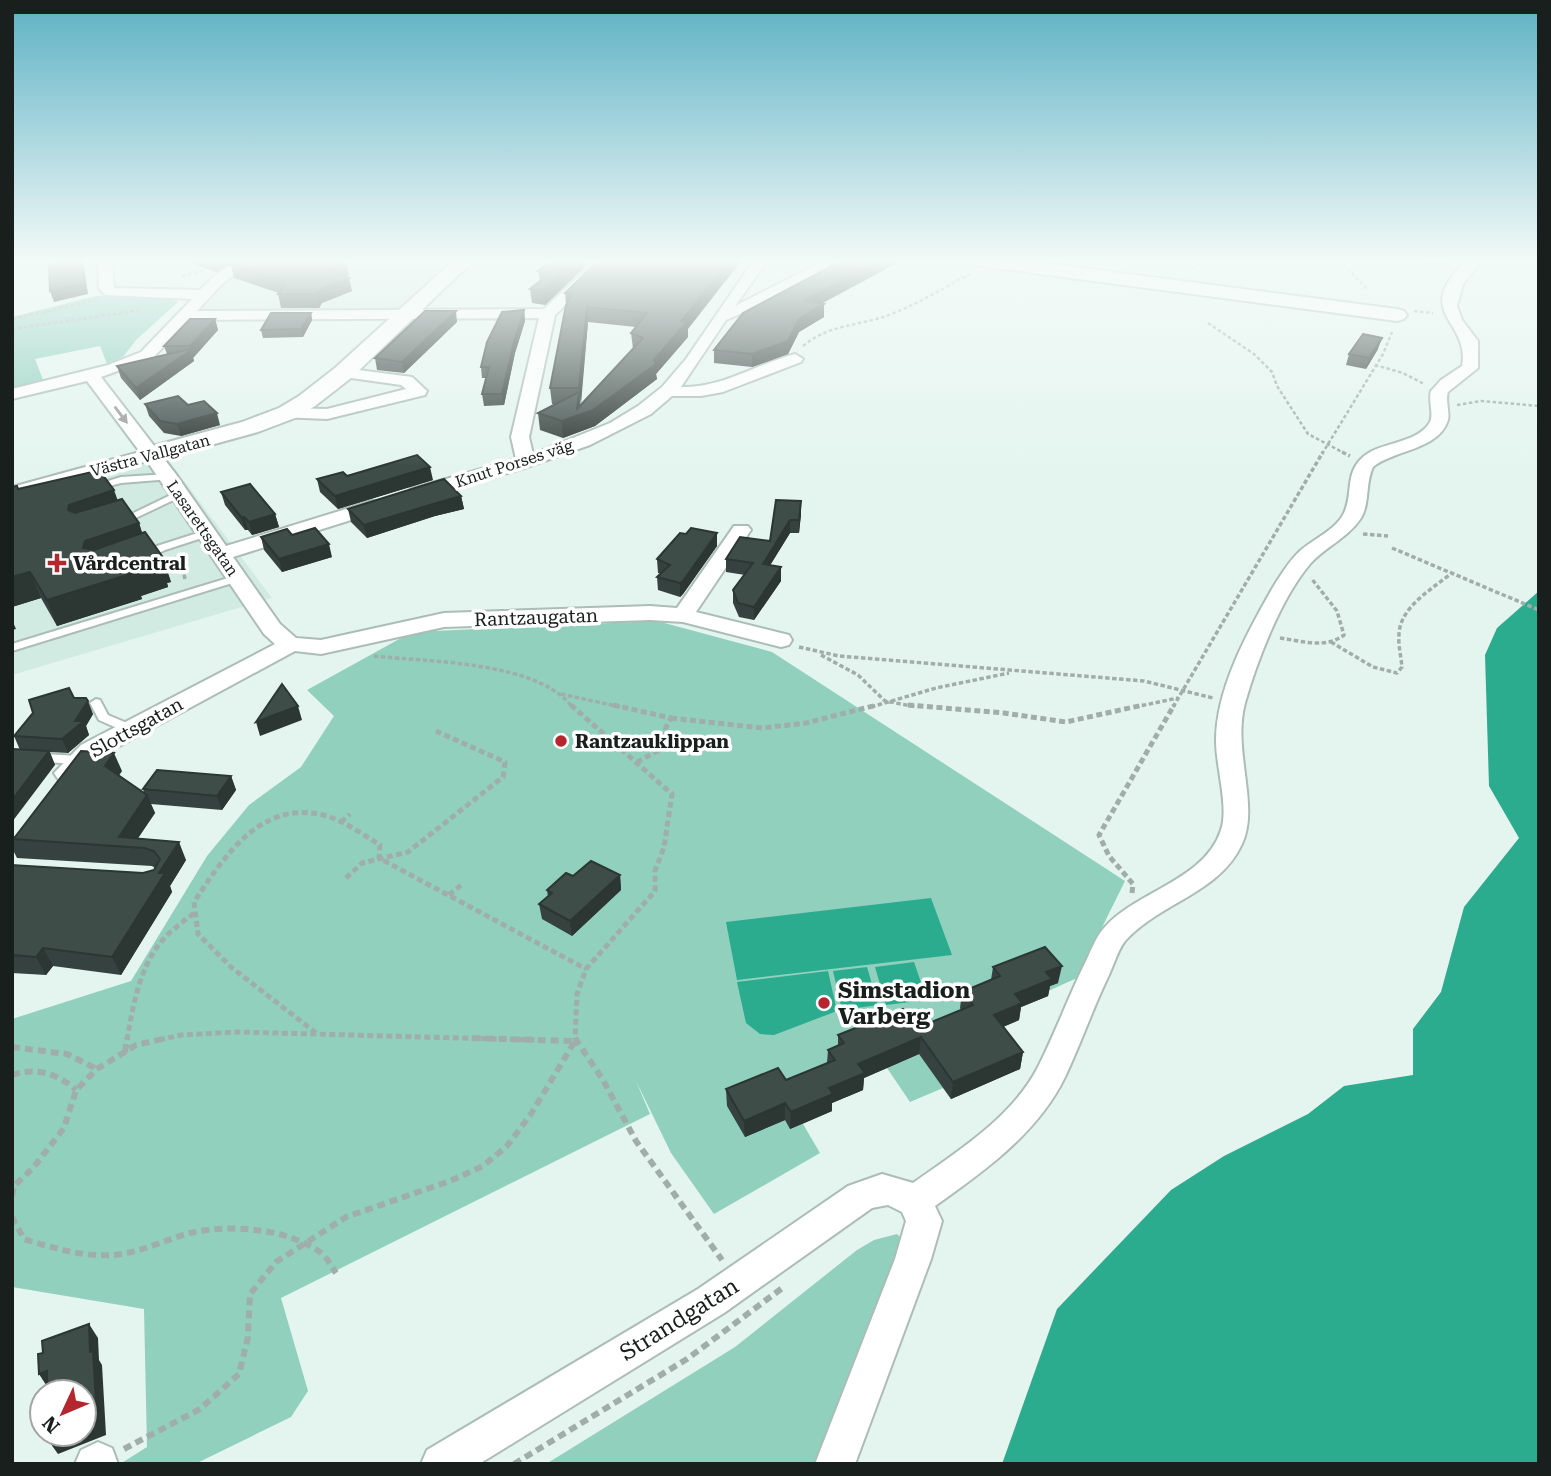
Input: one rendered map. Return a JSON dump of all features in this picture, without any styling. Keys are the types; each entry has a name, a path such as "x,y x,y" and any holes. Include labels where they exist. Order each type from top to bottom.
{"street":[{"path":"12,394 91,375 147,355 172,329"},
{"name":"Västra Vallgatan","path":"12,493 250,427 287,413 321,392 392,329"},
{"path":"525,460 520,437 545,329"},
{"name":"Knut Porses väg","path":"222,554 525,460 609,429 640,412 668,391 713,329"},
{"path":"835,1464 924,1221 915,1201 1014,1123 1032,1103 1048,1080 1064,1039 1113,936 1127,923 1211,867 1225,851 1235,829 1230,718 1261,637 1299,564 1351,519 1366,465 1375,457 1426,434 1436,426 1441,401 1470,368 1473,357 1470,341 1461,329"},
{"path":"668,391 688,394 716,390 795,359"},
{"path":"287,413 327,414 419,391 406,381 343,373"},
{"name":"Lasarettsgatan","path":"91,375 151,454 241,584 282,636"},
{"path":"683,615 741,530"},
{"name":"Rantzaugatan","path":"282,636 321,647 444,620 650,613 683,615 781,640"},
{"name":"Slottsgatan","path":"56,787 78,760 282,636"},
{"name":"Strandgatan","path":"444,1463 638,1346 738,1282 860,1197 876,1189 895,1189 915,1201"}],"lane":[{"path":"85,490 121,480 167,477"},
{"path":"105,527 126,520 147,507 179,494"},
{"path":"132,561 207,533"},
{"path":"12,648 241,584"},
{"path":"96,703 103,717 130,729"},
{"path":"16,758 78,760"}],"path":[{"path":"795,359 811,338 827,329"},
{"path":"1217,329 1254,354 1272,372 1277,386 1308,433 1366,465"},
{"path":"1127,923 1133,884 1113,864 1102,847 1099,835 1375,365 1392,329"},
{"path":"1379,341 1389,340"},
{"path":"1375,365 1441,401 1457,405 1481,401 1539,406"},
{"path":"1392,548 1539,610"},
{"path":"1261,637 1331,642 1340,640 1344,635 1343,622 1335,606 1299,564"},
{"path":"1331,642 1373,667 1397,673 1402,667 1399,630 1404,619 1417,603 1452,573"},
{"path":"781,640 818,653 858,675 886,701 921,708 1004,713 1066,722 1179,698"},
{"path":"818,653 1144,681 1234,704"},
{"path":"366,654 490,670 529,680 561,694 671,718 762,728 839,716 946,686 989,681 1012,671"},
{"path":"97,1463 200,1409 239,1374 248,1337 250,1294 276,1262 303,1242 346,1217 450,1181 483,1166 506,1146 531,1114 575,1041 577,994 586,969 655,891 655,872 664,847 672,794 574,710 561,694"},
{"path":"636,762 656,757 663,750 666,725 671,718"},
{"path":"346,878 362,863 408,852 503,777 505,762 436,731"},
{"path":"317,1034 231,967 198,934 194,902 214,872 254,827 272,816 292,810 321,814 341,822 380,845 379,858"},
{"path":"341,822 351,814"},
{"path":"379,858 586,969"},
{"path":"449,895 461,886"},
{"path":"125,1052 132,1010 144,974 160,943 195,912"},
{"path":"12,1196 13,1186 33,1168 64,1128 76,1090 97,1069 136,1045 181,1035 238,1032 575,1041"},
{"path":"575,1041 603,1080 636,1141 738,1282"},
{"path":"12,1047 54,1049 79,1056 97,1069"},
{"path":"12,1075 45,1071 66,1080 76,1090"},
{"path":"12,1217 24,1239 66,1252 113,1255 148,1250 200,1231 246,1230 303,1242 323,1254 336,1273"}],"shaded area":[{"path":"12,329 148,329 123,357 107,364 100,346 35,359 43,380 12,388"},
{"path":"160,449 272,598 12,675 12,490"},
{"path":"1539,591 1539,1464 1002,1464 1057,1309 1171,1190 1224,1156 1308,1114 1344,1086 1413,1075 1413,1029 1441,992 1464,907 1519,838 1489,786 1485,655 1497,628"},
{"path":"657,621 772,652 1125,881 1077,978 1046,992 1048,996 1012,1011 1019,1020 991,1031 1020,1069 951,1099 943,1088 910,1102 887,1068 857,1080 863,1090 847,1097 839,1085 821,1094 832,1111 803,1124 820,1153 714,1214 671,1153 636,1081 650,1114 281,1298 308,1391 291,1417 195,1464 120,1464 147,1447 144,1309 12,1287 12,1019 131,981 207,856 249,805 301,767 334,716 307,690 412,632"},
{"path":"931,898 952,955 737,980 726,922"},
{"path":"914,962 927,1000 886,1005 875,967"},
{"path":"867,967 878,1005 842,1010 833,971"},
{"path":"828,971 837,1011 774,1035 760,1034 746,1023 737,982"},
{"path":"897,1234 902,1239 902,1247 814,1464 546,1464 735,1347 857,1250 874,1240"}],"building":[{"path":"180,329 206,329 190,346 164,346"},
{"path":"406,329 437,329 402,362 375,358"},
{"path":"494,329 518,329 502,394 482,394 489,367 481,367 487,342"},
{"path":"561,329 585,329 579,388 550,388"},
{"path":"634,329 681,329 654,360 656,364 593,410 562,421 538,413 579,392 577,409 643,338 631,333"},
{"path":"731,329 794,329 788,341 752,354 714,350"},
{"path":"1363,334 1382,338 1369,358 1349,354"},
{"path":"190,349 136,388 117,366"},
{"path":"178,396 188,405 204,401 217,413 177,424 160,421 145,404"},
{"path":"417,455 430,467 335,496 317,479 343,472 347,476"},
{"path":"96,471 99,475 102,474 114,490 69,505 68,510 75,513 122,499 139,523 85,541 83,548 94,550 145,532 162,556 157,557 160,561 131,570 133,573 47,600 30,572 12,577 12,487 17,486 18,489"},
{"path":"444,479 461,496 364,525 348,509"},
{"path":"250,484 275,514 249,522 242,518 221,492"},
{"path":"776,500 801,501 799,520 790,520 763,564 781,567 754,607 738,603 733,590 753,563 726,559 740,537 770,541"},
{"path":"315,528 329,544 279,559 261,537 287,529 292,535"},
{"path":"691,528 717,533 683,581 680,583 657,577 670,565 657,559 680,533 686,534"},
{"path":"282,684 298,706 256,722"},
{"path":"69,688 74,698 86,698 88,701 75,721 84,721 62,739 14,736 33,713 29,700"},
{"path":"12,749 49,751 12,800"},
{"path":"81,751 114,753 105,766 147,795 119,837 179,842 159,873 165,873 112,957 43,948 36,957 12,955 12,865 143,873 154,870 160,859 154,851 144,848 12,839"},
{"path":"157,770 231,776 217,796 143,789"},
{"path":"591,861 620,875 570,921 539,904 552,893 547,890 566,873 573,876"},
{"path":"1045,947 1062,966 1046,972 1052,979 1015,994 1022,1003 994,1015 1023,1052 953,1082 921,1037 858,1064 865,1073 829,1088 833,1094 791,1112 785,1103 744,1121 726,1089 778,1068 786,1080 835,1060 828,1050 844,1043 838,1035 903,1009 917,1028 973,1005 962,992 1000,976 993,967"},
{"path":"89,1324 95,1378 47,1378 47,1371 39,1374 38,1354 43,1353 42,1341"}],"place":[{"name":"Vårdcentral","path":"57,563"},
{"name":"Rantzauklippan","path":"561,741"},
{"name":"Simstadion Varberg","path":"824,1003"}]}
